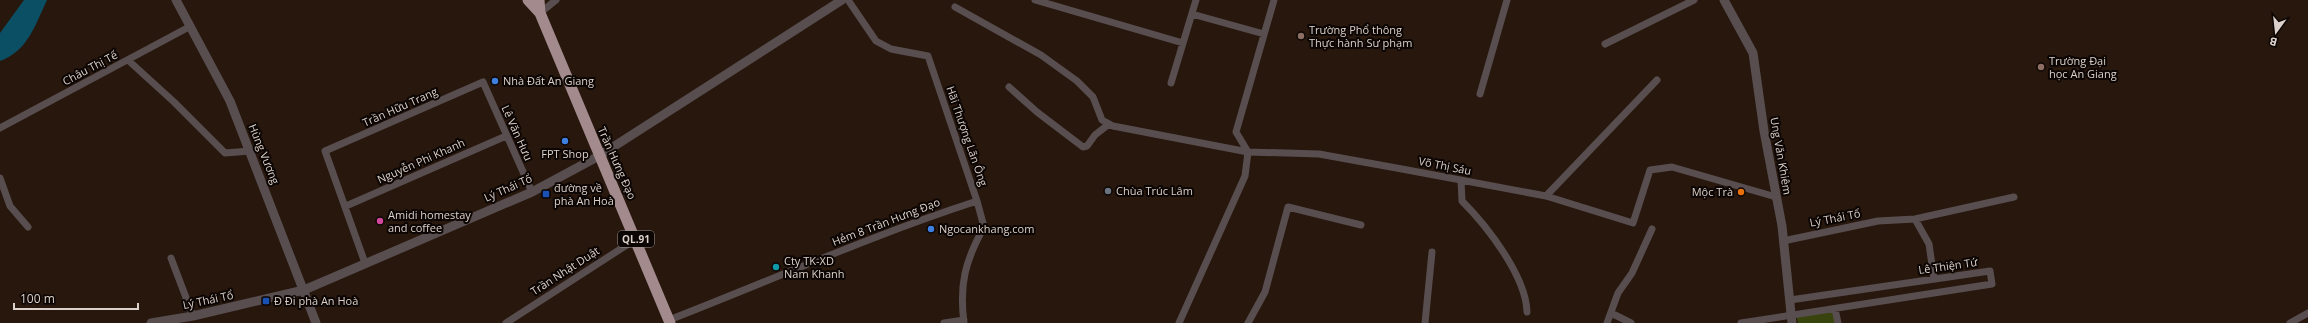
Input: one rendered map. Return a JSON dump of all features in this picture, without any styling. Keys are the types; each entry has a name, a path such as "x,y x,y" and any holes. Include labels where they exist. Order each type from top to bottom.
{"highway":[{"name":"Trần Hưng Đạo","path":"531,1 540,13 599,156 670,321"}],"street":[{"path":"540,13 556,0"},
{"name":"Lý Thái Tổ","path":"151,323 193,316 304,290 532,192 599,156 842,0"},
{"name":"Hãi Thượng Lãn Ông","path":"848,0 876,41 891,49 928,56 977,201 984,227 974,244 961,283 964,321"},
{"path":"1034,0 1184,43"},
{"path":"1171,83 1196,0"},
{"path":"1179,323 1245,176 1248,152 1236,132 1274,0"},
{"path":"1480,94 1507,0"},
{"path":"1605,44 1694,0"},
{"name":"Ung Văn Khiêm","path":"1724,0 1753,53 1764,131 1783,241 1791,320"},
{"name":"Hùng Vương","path":"178,1 189,27 230,102 316,323"},
{"path":"955,7 1040,55 1076,81 1093,97 1102,120 1109,124 1095,135 1087,146 1083,147 1037,112 1009,86"},
{"path":"1192,14 1264,34"},
{"name":"Châu Thị Tế","path":"0,128 189,27"},
{"path":"129,60 225,153 250,151"},
{"path":"1546,196 1657,80"},
{"name":"Lê Văn Hưu","path":"483,82 532,192"},
{"name":"Trần Hữu Trang","path":"346,206 325,151 483,82"},
{"name":"Võ Thị Sáu","path":"1109,124 1248,152 1319,154 1546,196 1633,223 1650,170 1672,167 1776,197"},
{"name":"Nguyễn Phi Khanh","path":"346,206 506,136"},
{"path":"0,178 10,206 28,227"},
{"path":"1461,180 1462,201 1483,223 1514,270 1524,292 1527,312"},
{"name":"Lý Thái Tổ","path":"1783,241 1878,221 1915,219 2014,197"},
{"name":"Hẻm 8 Trần Hưng Đạo","path":"670,321 928,217 977,201"},
{"path":"346,206 365,263"},
{"path":"1248,323 1265,292 1288,207 1361,225"},
{"path":"1915,219 1929,244 1934,279"},
{"path":"1607,323 1618,293 1632,273 1652,229"},
{"name":"Trần Nhật Duật","path":"506,323 636,239"},
{"path":"1425,323 1432,252"},
{"path":"171,258 193,316"},
{"name":"Lê Thiện Tứ","path":"1741,323 1791,320 1835,309 1992,284 1990,271 1790,300"},
{"path":"1835,309 1838,323"},
{"path":"1611,313 1630,323"},
{"path":"2290,323 2308,313"},
{"path":"944,323 964,321"}],"green space":[{"path":"1835,309 1838,323 1798,323 1796,315"}],"water":[{"path":"24,0 47,0 30,36 24,44 10,57 0,61 0,33"}],"place":[{"name":"Trường Phổ thông Thực hành Sư phạm","path":"1301,36"},
{"name":"Trường Đại học An Giang","path":"2041,67"},
{"name":"Nhà Đất An Giang","path":"495,81"},
{"name":"FPT Shop","path":"565,141"},
{"name":"Chùa Trúc Lâm","path":"1108,191"},
{"name":"Mộc Trà","path":"1741,192"},
{"name":"đường về phà An Hoà","path":"546,194"},
{"name":"Amidi homestay and coffee","path":"380,221"},
{"name":"Ngocankhang.com","path":"931,229"},
{"name":"Cty TK-XD Nam Khanh","path":"776,267"},
{"name":"Đ Đi phà An Hoà","path":"266,301"}]}
